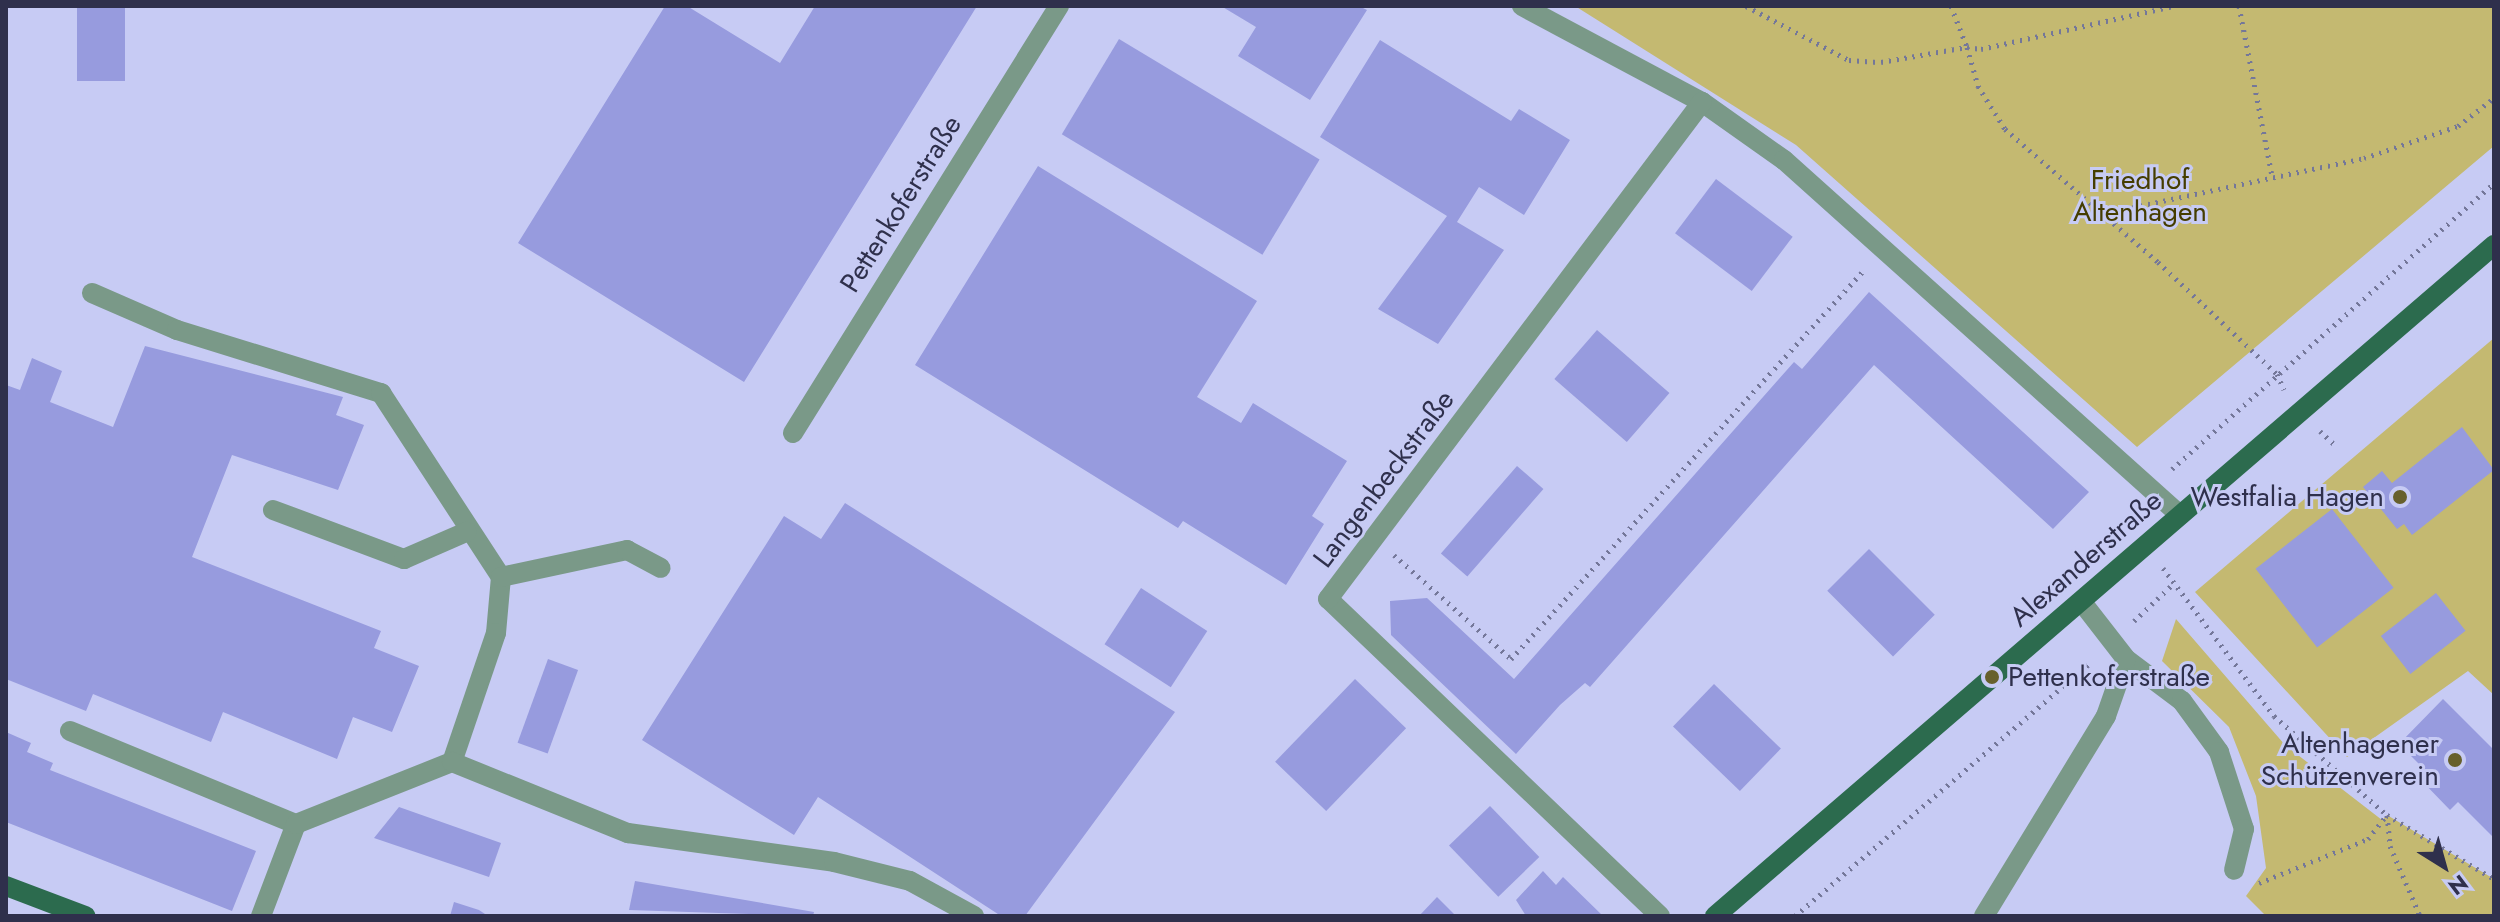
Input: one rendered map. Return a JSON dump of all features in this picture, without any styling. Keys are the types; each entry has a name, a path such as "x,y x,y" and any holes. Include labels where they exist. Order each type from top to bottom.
{"main road":[{"name":"Alexanderstraße","path":"1715,916 2494,245"},
{"path":"6,886 85,916"}],"street":[{"name":"Pettenkoferstraße","path":"793,433 1059,6"},
{"path":"1522,6 1702,102 1886,246 2149,490 2180,515"},
{"name":"Langenbeckstraße","path":"1660,916 1328,599 1702,102"},
{"path":"92,293 177,330 381,393 466,532 501,577 496,633 452,762"},
{"path":"273,510 404,559 466,532"},
{"path":"501,577 627,550 661,568"},
{"path":"2081,601 2116,638 2126,659 2182,701 2219,752 2244,829 2238,877"},
{"path":"1984,916 2106,716 2126,659"},
{"path":"70,731 296,824 452,762 628,833 834,862 910,881 974,916"},
{"path":"261,916 296,824"}],"path":[{"path":"1746,6 1849,60 1881,62 2173,6"},
{"path":"1951,6 1978,86 2005,129 2277,374 2295,416"},
{"path":"2239,6 2272,175"},
{"path":"2101,214 2272,175 2364,158 2458,126 2494,98"},
{"path":"2149,490 2494,183"},
{"path":"1376,538 1511,659 1886,246"},
{"path":"1795,916 2116,638 2174,583 2274,716 2387,815 2494,879"},
{"path":"2238,877 2283,877 2368,839 2387,815"},
{"path":"2387,815 2390,846 2420,916"}],"green space":[{"name":"Friedhof Altenhagen","path":"1575,6 2494,6 2494,146 2137,447 1796,145"},
{"name":"Westfalia Hagen","path":"2494,338 2494,695 2468,671 2347,757 2195,592"},
{"path":"2176,619 2285,745 2382,820 2387,815 2494,879 2494,916 2266,916 2246,896 2266,868 2256,796 2229,727 2162,661"}],"building":[{"path":"77,6 125,6 125,81 77,81"},
{"path":"665,6 687,6 780,63 815,6 977,6 744,382 518,243"},
{"path":"1221,6 1359,6 1367,10 1310,100 1238,56 1256,27"},
{"path":"1119,39 1320,160 1262,255 1062,134"},
{"path":"1380,40 1511,121 1519,109 1570,140 1524,215 1479,187 1457,222 1504,250 1438,344 1378,309 1447,216 1320,137"},
{"path":"1038,166 1257,301 1197,397 1241,423 1253,403 1347,461 1312,516 1324,524 1286,585 1183,521 1178,528 915,365"},
{"path":"1716,179 1793,237 1752,291 1675,233"},
{"path":"1869,292 2089,492 2053,529 1874,365 1590,687 1585,683 1560,705 1516,754 1391,635 1390,601 1427,598 1514,679 1794,362 1802,369"},
{"path":"1597,330 1669,393 1627,442 1554,379"},
{"path":"145,346 343,397 336,415 364,425 338,490 232,455 192,557 381,631 374,648 419,666 392,732 353,717 337,759 223,712 211,742 93,694 86,711 6,679 6,385 20,390 32,358 62,371 50,402 113,427"},
{"path":"2462,427 2494,470 2412,535 2404,524 2397,529 2363,487 2382,471 2392,483"},
{"path":"1517,466 1543,489 1467,577 1441,554"},
{"path":"845,503 1175,712 1025,916 1001,916 818,797 794,835 642,740 784,516 821,539"},
{"path":"2332,509 2394,588 2317,648 2256,569"},
{"path":"1869,549 1935,615 1893,656 1827,591"},
{"path":"1141,588 1207,631 1171,687 1105,644"},
{"path":"2436,593 2466,631 2410,674 2381,636"},
{"path":"548,659 578,670 548,754 518,743"},
{"path":"1355,679 1406,728 1326,811 1275,762"},
{"path":"1714,684 1781,749 1740,791 1673,726"},
{"name":"Altenhagener Schützenverein","path":"2443,699 2494,750 2494,838 2458,802 2450,810 2418,777 2425,770 2399,744"},
{"path":"6,732 31,743 27,752 53,763 50,770 256,851 232,911 6,822"},
{"path":"1490,806 1539,857 1498,897 1449,846"},
{"path":"399,807 501,843 489,877 374,838"},
{"path":"1543,871 1556,885 1563,877 1603,916 1526,916 1516,900"},
{"path":"635,881 814,912 813,916 629,910"},
{"path":"1437,897 1456,916 1419,916"},
{"path":"454,902 479,910 488,916 450,916"}],"place":[{"name":"Westfalia Hagen","path":"2400,497"},
{"name":"Pettenkoferstraße","path":"1992,677"},
{"name":"Altenhagener Schützenverein","path":"2455,760"}]}
